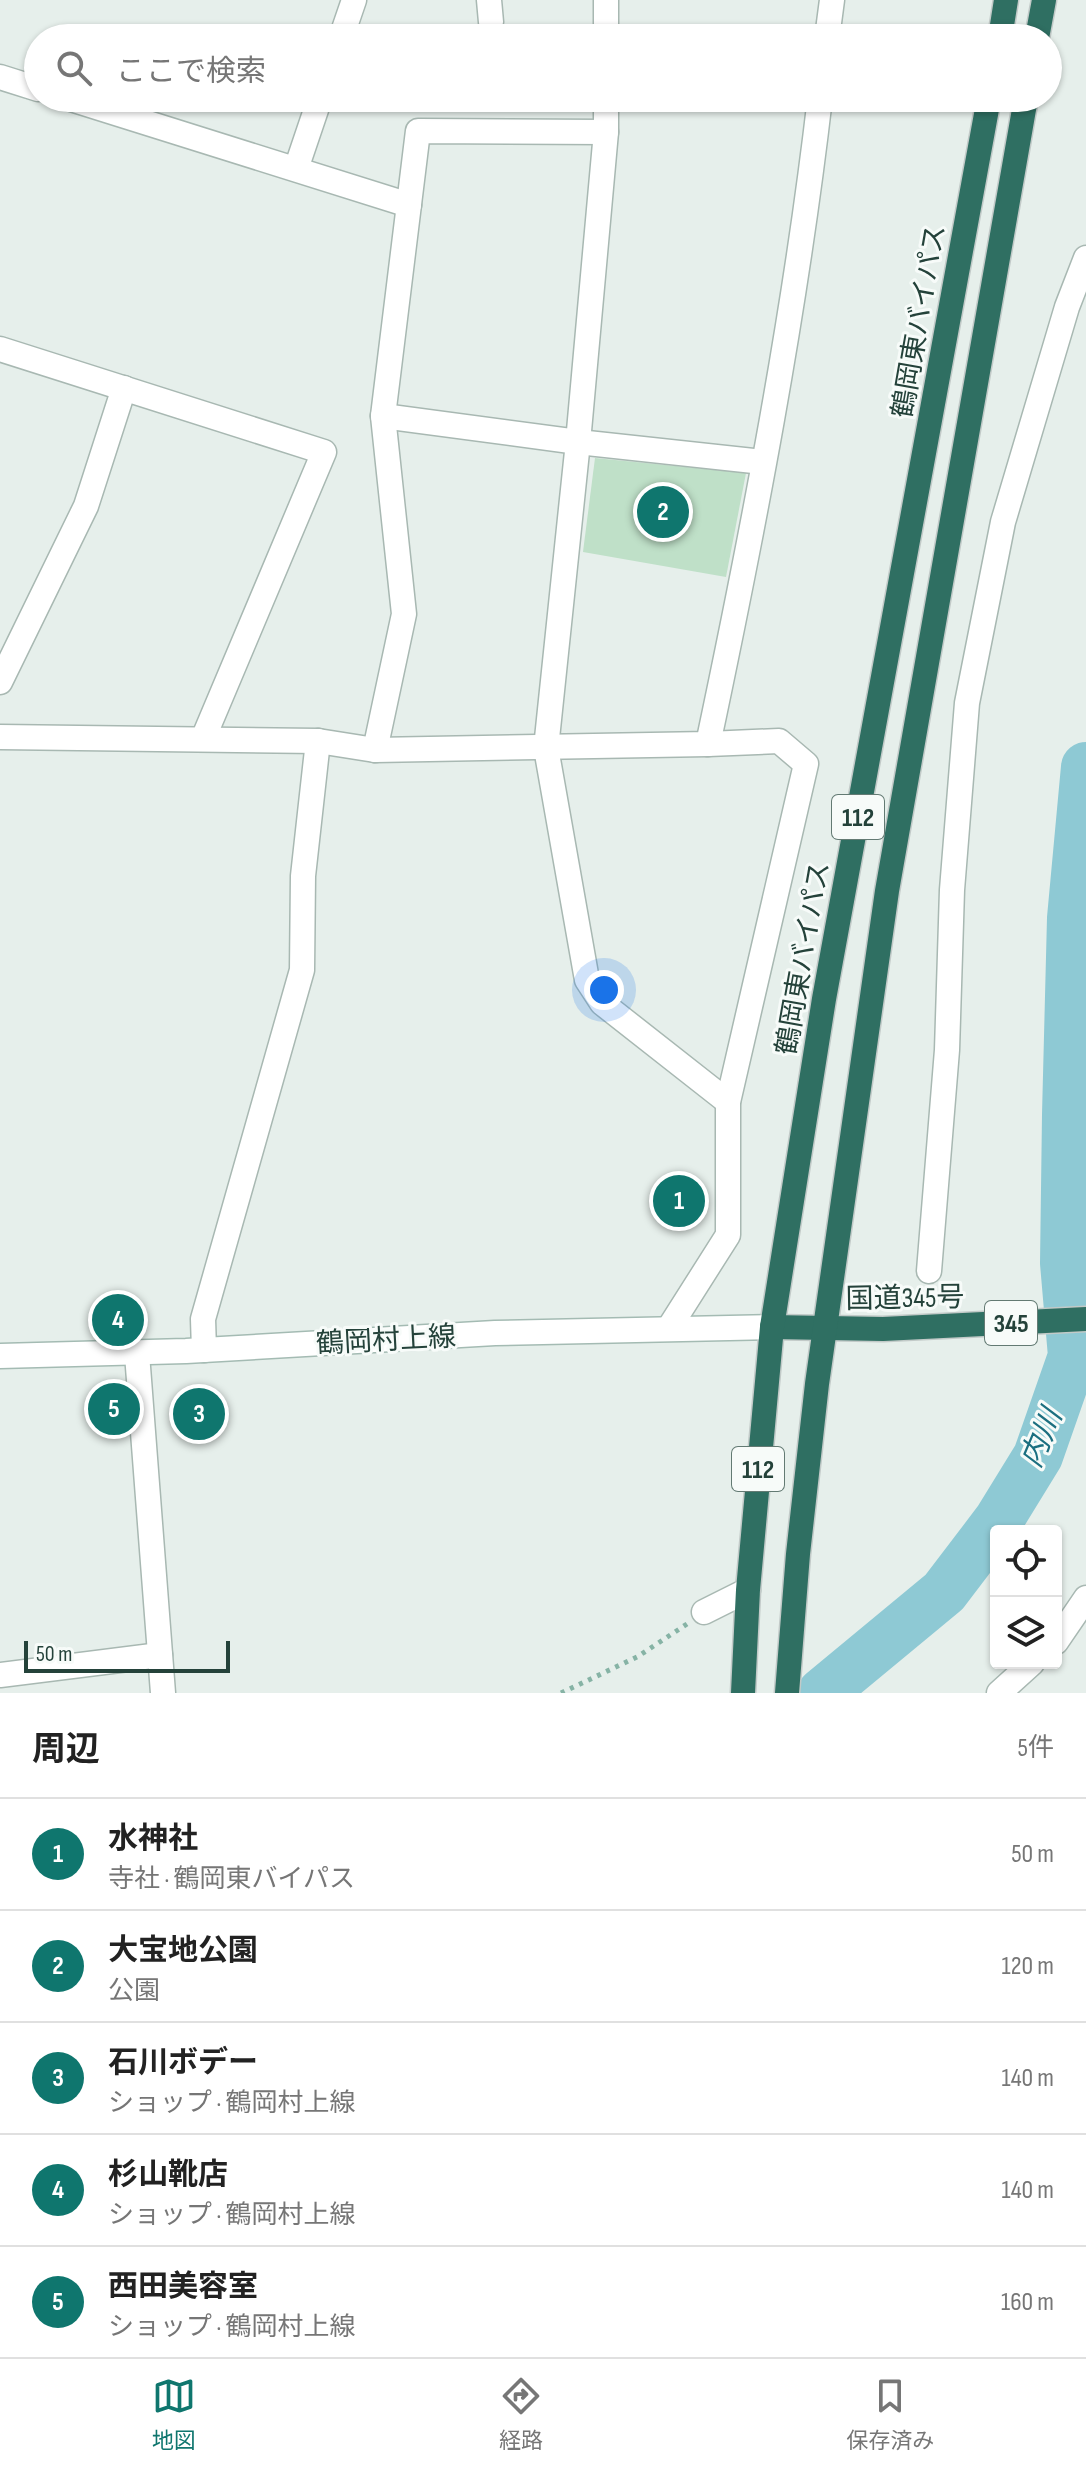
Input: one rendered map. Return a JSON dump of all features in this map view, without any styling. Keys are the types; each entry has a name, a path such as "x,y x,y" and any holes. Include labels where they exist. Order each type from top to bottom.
{"highway":[{"path":"1002,24 1006,0"},
{"path":"1040,24 1044,0"},
{"name":"鶴岡東バイパス","path":"743,1693 747,1601 772,1327 824,999 986,112"},
{"name":"112","path":"787,1693 798,1554 817,1384 887,891 1024,112"},
{"name":"国道345号","path":"772,1327 935,1328 1086,1319"}],"street":[{"path":"346,24 354,0"},
{"path":"606,0 606,24"},
{"path":"829,24 832,0"},
{"path":"0,77 24,85"},
{"path":"113,112 409,205"},
{"path":"296,169 315,112"},
{"path":"606,112 578,442 546,748 587,980 602,1003 728,1102"},
{"path":"708,744 763,462 808,203 818,112"},
{"path":"375,750 404,614 383,416 418,131 606,132"},
{"path":"929,1271 947,1050 952,890 967,703 1003,522 1067,307 1086,258"},
{"path":"0,349 324,452 203,739"},
{"path":"0,682 86,506 124,388"},
{"path":"383,416 763,462"},
{"path":"0,737 318,741 375,750 779,741 806,764 728,1102 728,1235 669,1328"},
{"path":"204,1350 203,1319 302,970 303,876 318,741"},
{"name":"鶴岡村上線","path":"0,1356 137,1354 495,1333 772,1327"},
{"path":"137,1354 163,1693"},
{"path":"1062,1633 1086,1598"},
{"path":"704,1612 747,1601"},
{"path":"0,1675 160,1655"},
{"path":"999,1693 1025,1669"}],"path":[{"path":"561,1693 637,1657 704,1612"}],"green space":[{"path":"595,458 746,473 726,577 583,552"}],"waterway":[{"name":"内川","path":"822,1693 944,1592 998,1521 1038,1456 1073,1356 1065,1263 1067,1115 1072,918 1086,767"}],"place":[{"name":"大宝地公園","path":"663,512"},
{"name":"水神社","path":"679,1201"},
{"name":"杉山靴店","path":"118,1320"},
{"name":"西田美容室","path":"114,1409"},
{"name":"石川ボデー","path":"199,1414"}]}
